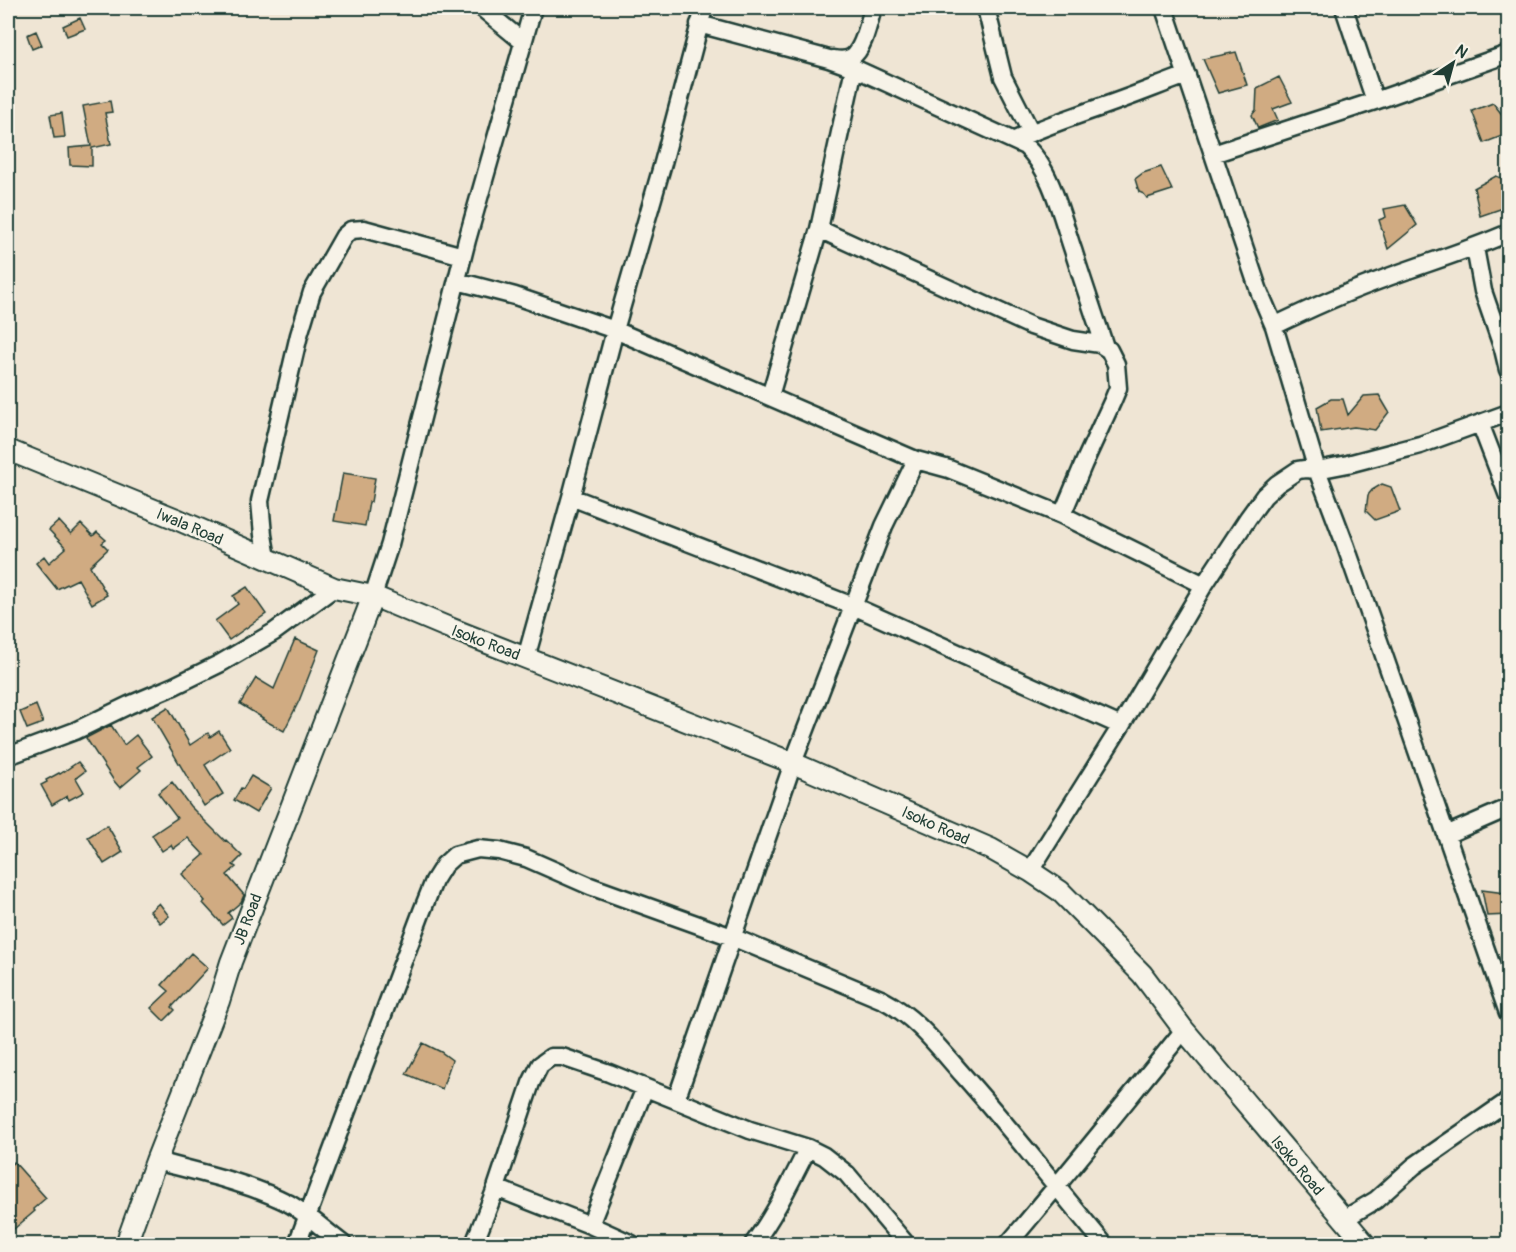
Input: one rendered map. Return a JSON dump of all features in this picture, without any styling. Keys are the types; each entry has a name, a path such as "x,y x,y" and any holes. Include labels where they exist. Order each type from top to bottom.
{"street":[{"path":"482,8 523,42"},
{"path":"373,596 390,544 463,256 533,8"},
{"path":"829,59 847,59 855,55 861,45 873,8"},
{"path":"986,8 1003,77 1031,132"},
{"path":"1164,8 1259,291 1274,326 1317,470 1509,1013"},
{"path":"1344,8 1375,101"},
{"path":"526,657 663,163 701,16 854,68 1026,146 1040,161 1057,201 1105,347"},
{"path":"1214,154 1509,54"},
{"path":"770,396 819,229 854,68"},
{"path":"1015,140 1031,132 1187,75"},
{"path":"267,558 260,501 297,345 312,292 344,236 351,230 364,229 463,256"},
{"path":"819,229 1031,326 1065,338 1095,343 1105,347 1112,354 1116,364 1118,388 1062,515"},
{"path":"1274,326 1320,303 1376,281 1475,248 1509,233"},
{"path":"1475,248 1483,291 1509,370"},
{"path":"457,281 514,296 615,330 916,460 949,469 1062,515 1204,585"},
{"path":"1030,871 1122,726 1204,585 1264,496 1298,470 1317,470 1348,464 1420,445 1508,412"},
{"path":"1480,423 1509,496"},
{"name":"Iwala Road","path":"8,450 334,588 373,596"},
{"path":"676,1100 794,763 884,526 916,460"},
{"path":"571,497 853,606 1122,726"},
{"path":"8,756 75,731 221,663 274,632 334,588"},
{"name":"Isoko Road","path":"373,596 794,763 991,849 1030,871 1060,891 1142,974 1184,1030 1365,1245"},
{"name":"JB Road","path":"126,1245 156,1161 219,1001 239,940 373,596"},
{"path":"1446,835 1509,808"},
{"path":"297,1245 434,881 444,865 455,855 478,849 499,850 526,858 590,886 732,937 883,1000 905,1013 989,1104 1104,1245"},
{"path":"1008,1245 1184,1030"},
{"path":"474,1245 496,1188 531,1083 540,1065 551,1057 562,1057 609,1073 750,1130 824,1156 847,1174 906,1245"},
{"path":"590,1225 645,1088"},
{"path":"1344,1219 1376,1200 1414,1166 1509,1101"},
{"path":"753,1245 766,1227 808,1149"},
{"path":"156,1161 230,1181 288,1203 343,1245"},
{"path":"496,1188 590,1225 632,1245"}],"building":[{"path":"80,18 85,29 67,36 63,26"},
{"path":"36,31 42,45 32,49 27,35"},
{"path":"1236,52 1247,85 1218,93 1203,59"},
{"path":"1279,77 1292,102 1273,109 1278,120 1258,128 1252,115 1256,110 1257,88"},
{"path":"110,101 112,112 105,113 111,144 92,148 92,166 70,165 69,148 91,146 83,106"},
{"path":"1493,103 1504,117 1508,126 1507,134 1484,143 1472,111"},
{"path":"62,113 65,137 54,138 50,115"},
{"path":"1161,167 1172,190 1147,198 1139,192 1135,179 1143,173"},
{"path":"1496,176 1509,181 1509,206 1480,216 1474,188"},
{"path":"1405,205 1417,225 1388,249 1379,220 1386,217 1384,209"},
{"path":"1379,395 1389,412 1375,430 1354,427 1321,432 1317,407 1331,399 1343,399 1348,415 1364,396"},
{"path":"343,473 375,478 365,526 334,521"},
{"path":"1382,484 1391,487 1400,511 1375,520 1366,511 1368,495"},
{"path":"59,521 71,534 81,524 93,536 97,532 106,540 102,543 108,549 90,566 107,595 92,604 78,579 57,589 36,563 44,556 49,563 66,548 49,530"},
{"path":"247,587 266,614 229,640 215,621 238,604 233,596"},
{"path":"295,639 319,650 299,701 284,731 240,704 256,678 274,689"},
{"path":"36,705 43,723 27,729 20,712"},
{"path":"168,707 190,745 208,733 210,737 219,731 230,748 205,765 223,794 204,806 152,717"},
{"path":"111,725 124,745 136,735 152,756 138,767 141,770 120,788 86,738"},
{"path":"78,762 85,771 76,778 84,792 69,800 67,796 52,805 41,785"},
{"path":"251,776 271,788 256,813 234,800"},
{"path":"172,782 190,806 242,856 233,865 236,867 227,875 244,895 241,902 228,913 232,918 223,925 203,903 205,901 182,874 204,855 188,838 173,849 171,845 162,851 152,835 177,818 158,793"},
{"path":"107,825 123,852 104,864 88,837"},
{"path":"1482,890 1505,893 1509,915 1487,916"},
{"path":"159,903 169,916 160,923 150,911"},
{"path":"191,953 208,968 172,1007 175,1010 164,1021 151,1008 169,991 162,985"},
{"path":"423,1043 452,1060 442,1089 406,1074"},
{"path":"14,1162 46,1198 33,1209 35,1211 8,1234 8,1167"}]}
